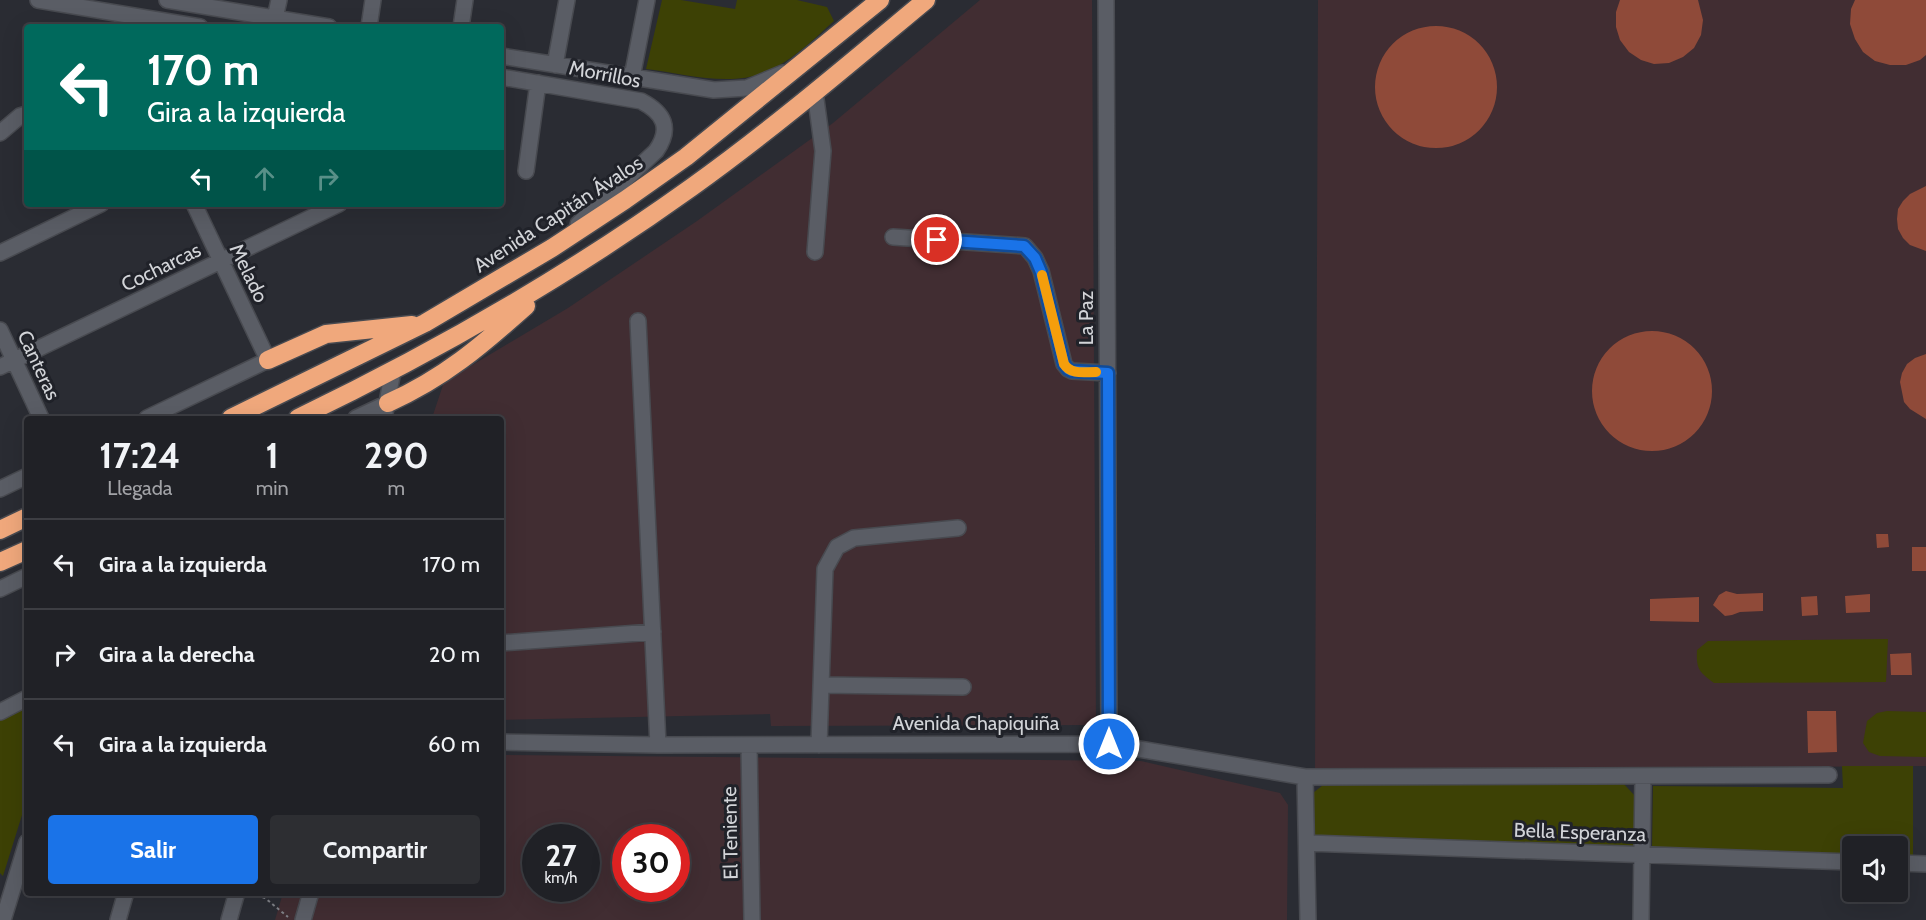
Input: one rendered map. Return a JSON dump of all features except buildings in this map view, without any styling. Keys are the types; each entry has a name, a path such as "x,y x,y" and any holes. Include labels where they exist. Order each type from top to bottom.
{"highway":[{"name":"Avenida Capitán Ávalos","path":"235,416 425,323 552,248 656,179 880,0"},
{"path":"302,416 393,371 474,327 560,276 694,186 815,92 926,0"},
{"path":"386,411 450,370 560,276"},
{"path":"393,371 408,345 425,323"},
{"path":"268,360 326,334 425,323"},
{"path":"0,530 24,518"},
{"path":"0,562 24,551"}],"street":[{"path":"38,0 178,24"},
{"path":"167,0 311,24"},
{"path":"275,18 279,0"},
{"path":"370,24 374,0"},
{"path":"461,24 465,0"},
{"path":"555,64 567,0"},
{"path":"632,77 647,0"},
{"name":"La Paz","path":"1106,0 1109,744"},
{"name":"Morrillos","path":"504,56 700,89 737,90 766,81 809,58"},
{"name":"Morrillos","path":"504,77 641,101 663,119 665,127 662,142 656,151 552,248"},
{"path":"526,171 538,83"},
{"path":"814,252 823,150 815,92"},
{"path":"0,133 24,115"},
{"path":"0,252 95,207"},
{"name":"Melado","path":"195,207 268,360"},
{"name":"Cocharcas","path":"7,364 333,207"},
{"path":"893,237 1024,246 1035,258 1041,272 1064,364 1072,371 1108,373"},
{"path":"638,321 658,745"},
{"name":"Canteras","path":"0,330 7,364 40,416"},
{"path":"151,416 268,360"},
{"path":"365,416 386,411 393,371"},
{"path":"0,489 24,477"},
{"path":"819,745 825,569 837,546 854,538 958,528"},
{"path":"0,589 24,577"},
{"path":"504,643 653,632"},
{"path":"821,685 963,687"},
{"path":"0,712 24,700"},
{"name":"Avenida Chapiquiña","path":"504,742 658,745 1109,744 1305,777"},
{"name":"El Teniente","path":"750,745 752,920"},
{"path":"1308,920 1305,777 1829,775"},
{"path":"1641,920 1644,777"},
{"name":"Bella Esperanza","path":"1307,843 1842,862"},
{"path":"3,920 24,852"},
{"path":"1908,863 1926,864"},
{"path":"0,882 11,894"},
{"path":"118,920 125,896"},
{"path":"229,920 236,896"},
{"path":"303,920 310,896"}],"path":[{"path":"259,896 265,898 289,920"}],"shaded area":[{"path":"662,0 681,0 735,9 737,0 797,0 827,7 834,21 791,57 761,74 729,79 695,77 646,69"},
{"path":"980,0 1092,0 1096,725 771,726 770,714 504,720 504,416 433,416 444,382 568,308 697,221 833,123"},
{"path":"1318,0 1926,0 1926,766 1315,770"},
{"path":"1888,639 1886,682 1714,683 1702,673 1697,662 1697,650 1708,641"},
{"path":"24,707 24,809 3,876 0,873 0,719"},
{"path":"1926,712 1926,757 1880,756 1869,752 1863,743 1867,721 1877,713"},
{"path":"504,755 1141,761 1280,793 1288,805 1287,920 275,920 282,896 504,896"},
{"path":"1842,766 1913,766 1913,855 1908,855 1908,836 1842,836 1842,854 1652,848 1653,786 1843,788"},
{"path":"1623,783 1635,796 1634,847 1315,837 1313,793 1323,785"}],"slow traffic":[{"path":"1042,275 1064,364 1072,371 1096,372"}],"route":[{"path":"937,240 1024,246 1035,258 1041,272 1064,364 1072,371 1108,373 1109,744"}]}
